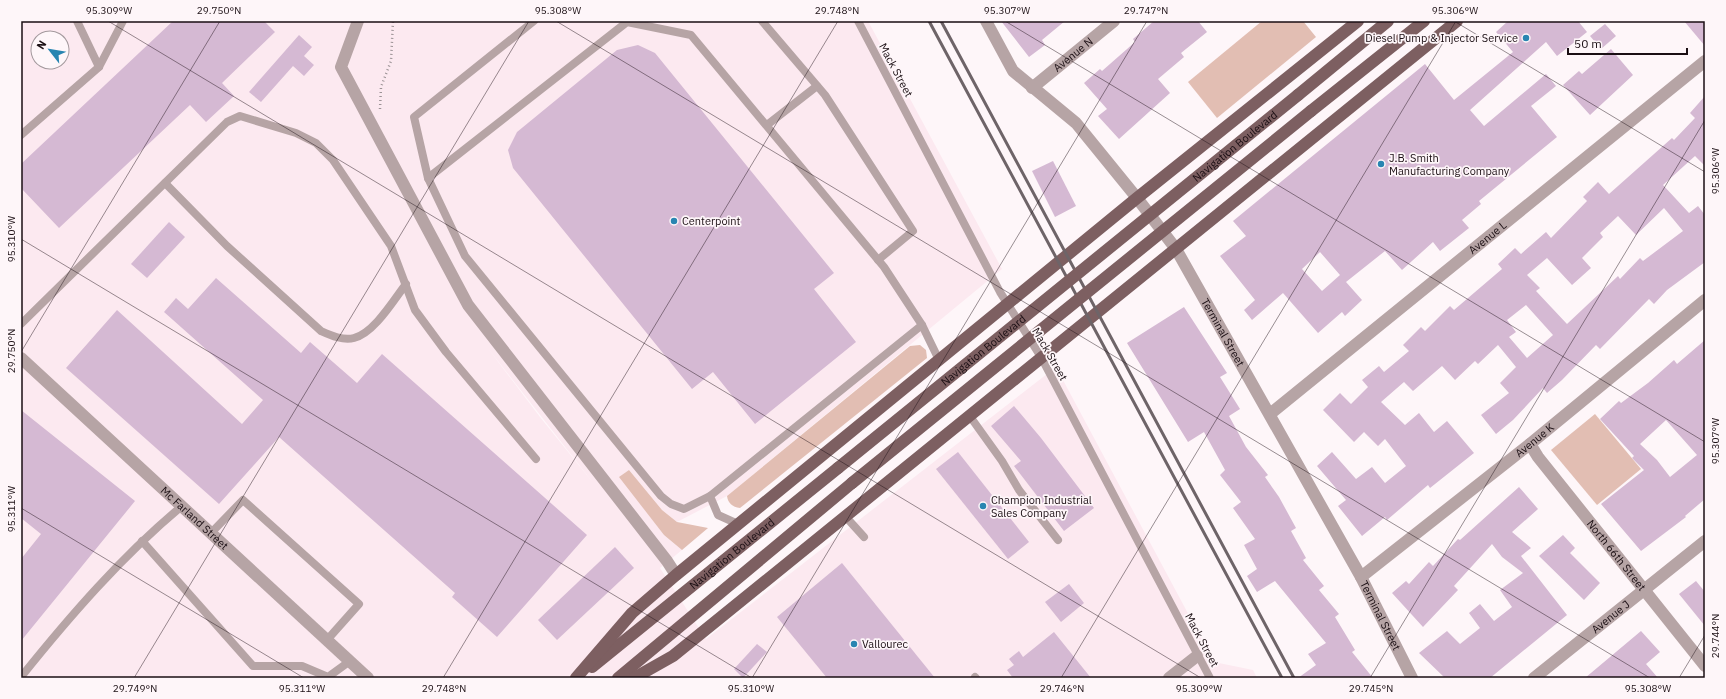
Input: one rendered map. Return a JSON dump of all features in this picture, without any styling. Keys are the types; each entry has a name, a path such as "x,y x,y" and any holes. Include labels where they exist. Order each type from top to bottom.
{"main road":[{"path":"577,678 632,613 676,575 1137,198 1358,21"},
{"name":"Navigation Boulevard","path":"577,678 644,627 1388,21"},
{"name":"Navigation Boulevard","path":"618,678 852,483 1424,21"},
{"path":"634,678 672,656 1456,21"}],"street":[{"path":"358,21 342,67 468,305 667,561 676,575"},
{"name":"Terminal Street","path":"986,21 1012,71 1076,123 1176,249 1361,576 1412,678"},
{"name":"Avenue N","path":"1032,88 1114,21"},
{"name":"Avenue L","path":"1270,414 1705,62"},
{"name":"Avenue K","path":"1361,576 1530,444 1705,300"},
{"name":"Mc Farland Street","path":"21,358 368,678"},
{"name":"North 66th Street","path":"1530,444 1538,457 1705,666"},
{"name":"Avenue J","path":"1534,678 1705,541"},
{"path":"1169,678 1197,656"}],"lane":[{"path":"77,21 99,67"},
{"path":"21,135 99,67 123,21"},
{"path":"534,21 414,117 428,178 465,256 661,496 671,504 684,509 710,496 922,325"},
{"path":"762,21 817,86 914,231 878,260"},
{"name":"Mack Street","path":"858,21 1007,305 1041,357 1197,656 1210,678"},
{"path":"428,178 627,22 642,23 691,35 878,260 922,325 939,360"},
{"path":"767,125 817,86"},
{"path":"21,324 227,122 240,116 296,133 316,144 333,160 391,246 415,310 441,346 536,459"},
{"path":"165,183 227,246 320,331 335,337 353,339 369,332 406,284"},
{"path":"969,415 1002,461 1019,490 1058,540"},
{"path":"710,496 718,515 738,524"},
{"path":"211,533 243,500 359,604 327,640"},
{"path":"21,677 84,604 142,541 182,506"},
{"path":"845,516 864,537"},
{"path":"142,541 254,666 302,666 328,677 350,661"}],"shaded area":[{"path":"21,21 868,21 1002,269 727,496 677,522 662,510 629,470 620,477 664,535 682,550 660,568 706,639 1056,367 1214,662 1253,670 1257,678 21,678","holes":["487,347 594,484 540,417"]},
{"path":"1262,21 1303,21 1316,37 1217,118 1188,82"},
{"path":"920,345 926,350 927,358 740,508 729,503 727,496 910,346"},
{"path":"1595,414 1641,469 1597,505 1551,450"},
{"path":"629,470 662,510 677,522 708,528 682,550 664,535 619,477"}],"building":[{"path":"173,21 264,21 275,32 222,83 234,96 206,122 190,105 59,228 21,188 21,164"},
{"path":"1001,21 1065,21 1042,40 1045,45 1029,57"},
{"path":"1154,21 1198,21 1207,32 1181,53 1184,57 1158,79 1170,93 1119,139 1098,116 1107,109 1084,83 1100,69 1102,71 1135,42 1133,39"},
{"name":"J.B. Smith Manufacturing Company","path":"1508,21 1578,21 1587,32 1557,56 1546,42 1470,110 1484,126 1546,74 1556,86 1531,106 1557,137 1479,201 1481,204 1462,220 1469,228 1440,251 1433,242 1402,270 1385,251 1346,282 1362,300 1345,316 1342,312 1318,333 1283,293 1252,320 1244,310 1255,300 1220,256 1246,236 1233,221 1425,64 1454,100 1513,52 1496,32","holes":["1320,252 1340,275 1322,291 1302,269"]},
{"path":"1684,21 1705,21 1705,46"},
{"path":"1605,24 1616,36 1601,49 1590,36"},
{"path":"299,35 312,47 304,56 314,65 304,76 293,66 261,102 249,92"},
{"name":"Centerpoint","path":"638,45 655,53 834,273 814,289 856,342 755,424 713,372 692,389 513,168 508,150 517,132 617,50"},
{"path":"1611,49 1633,75 1590,115 1563,85 1579,71 1582,74"},
{"path":"1705,96 1705,166 1695,156 1663,185 1689,213 1698,206 1705,215 1705,262 1667,290 1654,304 1649,299 1600,349 1596,345 1562,380 1547,393 1543,388 1513,420 1496,434 1481,415 1509,393 1500,383 1516,367 1498,345 1478,364 1475,361 1455,380 1442,366 1413,391 1404,382 1381,402 1405,425 1419,413 1434,432 1447,421 1474,453 1430,488 1428,485 1387,520 1385,517 1362,536 1338,506 1346,500 1317,466 1332,452 1356,479 1372,467 1385,483 1406,466 1385,439 1378,446 1364,432 1354,442 1323,410 1340,393 1351,404 1368,387 1362,380 1379,366 1384,372 1409,351 1403,345 1421,327 1425,331 1450,306 1454,310 1502,269 1498,264 1515,248 1521,254 1546,232 1551,238 1587,201 1583,197 1598,182 1609,194 1672,138 1674,140 1695,118 1690,113","holes":["1664,208 1683,231 1643,261 1640,258 1620,279 1618,276 1567,324 1536,291 1540,288 1527,275 1547,258 1572,285 1591,268 1582,258 1603,237 1600,233 1618,216 1636,235","1526,305 1553,335 1527,358 1509,337 1516,332 1507,320"]},
{"path":"1053,161 1076,206 1055,217 1032,171"},
{"path":"169,222 185,237 147,278 131,264"},
{"path":"216,278 301,353 310,342 357,383 382,354 587,535 497,637 452,597 455,593 279,437 219,504 66,368 117,310 242,424 263,400 164,312 176,298 188,309"},
{"path":"1184,307 1227,373 1220,377 1240,409 1229,416 1246,447 1268,475 1265,477 1279,497 1296,528 1291,531 1306,558 1303,560 1324,586 1319,590 1339,614 1335,617 1355,650 1352,652 1373,678 1298,678 1316,665 1308,654 1326,643 1275,581 1257,592 1247,576 1257,569 1244,545 1255,539 1233,508 1241,502 1220,475 1225,470 1204,432 1188,442 1127,343"},
{"path":"1705,340 1705,499 1685,516 1686,517 1641,551 1601,504 1644,470 1632,458 1634,456 1600,419 1619,401 1621,403 1648,383 1674,360 1677,364","holes":["1666,420 1697,455 1670,477 1657,460 1640,444"]},
{"path":"1014,406 1041,438 1094,508 1064,531 1014,466 1021,461 991,426"},
{"path":"21,410 135,501 21,641 21,559 41,534 21,518"},
{"name":"Champion Industrial Sales Company","path":"958,452 1029,542 1008,559 936,469"},
{"path":"1519,487 1538,509 1512,532 1531,548 1521,556 1567,615 1490,678 1445,678 1419,653 1447,631 1460,644 1480,628 1469,613 1480,604 1494,621 1512,607 1500,590 1523,573 1502,557 1492,544 1454,586 1458,590 1423,627 1392,593 1406,581 1409,584 1429,562 1433,566 1458,539 1460,540"},
{"path":"1563,535 1575,548 1570,553 1600,583 1584,600 1539,556"},
{"path":"615,547 634,568 557,640 538,620"},
{"name":"Vallourec","path":"842,563 935,678 827,678 777,617"},
{"path":"1696,581 1705,592 1705,626 1679,594"},
{"path":"1069,584 1084,603 1061,622 1045,602"},
{"path":"1641,631 1660,652 1646,664 1658,678 1585,678"},
{"path":"1054,632 1091,678 1013,678 1007,670 1014,665 1009,659 1019,651 1023,657"},
{"path":"757,644 767,652 743,678 734,669"}],"railway":[{"path":"929,21 1282,678"},
{"path":"941,21 1294,678"}],"place":[{"name":"Diesel Pump & Injector Service","path":"1526,38"},
{"name":"J.B. Smith Manufacturing Company","path":"1381,164"},
{"name":"Centerpoint","path":"674,221"},
{"name":"Champion Industrial Sales Company","path":"983,506"},
{"name":"Vallourec","path":"854,644"}]}
